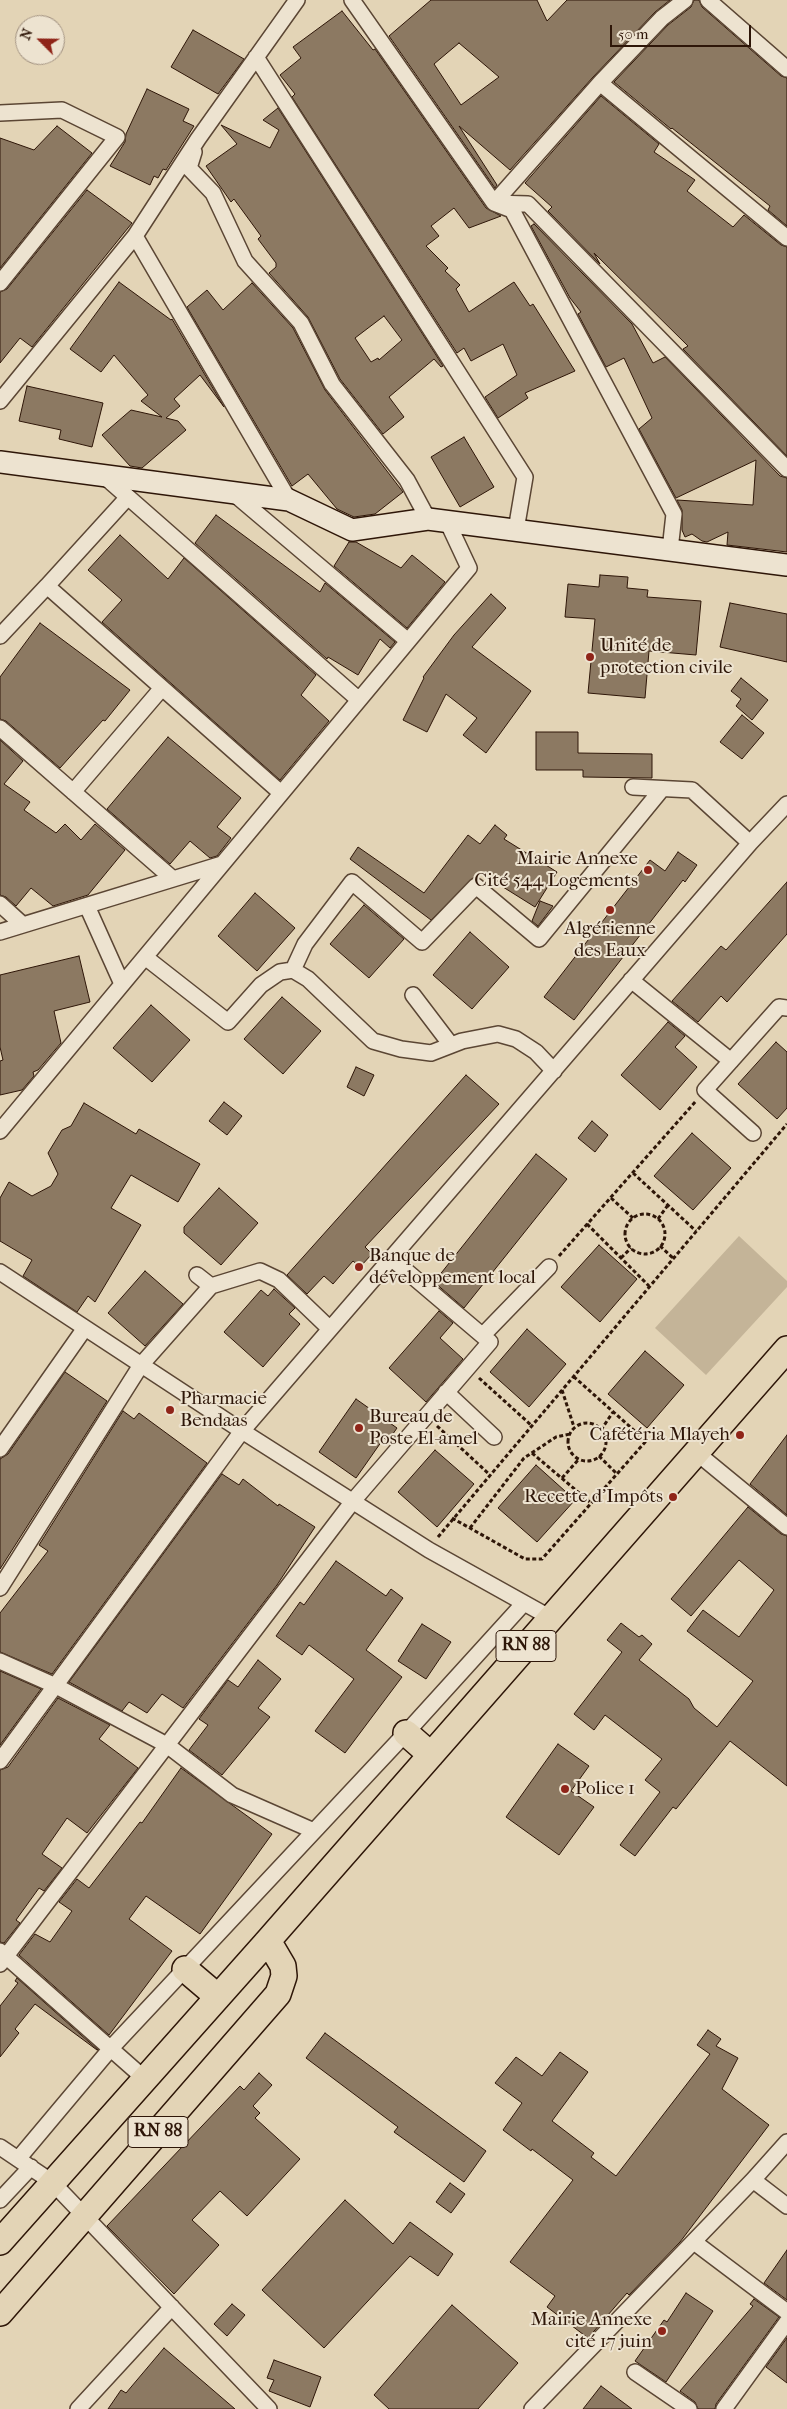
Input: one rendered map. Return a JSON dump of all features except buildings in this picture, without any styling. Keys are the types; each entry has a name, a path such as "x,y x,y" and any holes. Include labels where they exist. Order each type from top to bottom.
{"main road":[{"path":"0,462 289,500 352,530 437,520 787,565"},
{"name":"RN 88","path":"0,2313 278,1994 284,1976 283,1966 273,1949 266,1943 698,1453 787,1349"},
{"path":"406,1733 431,1755"},
{"path":"0,2242 266,1943"},
{"path":"185,1969 218,1997"}],"street":[{"path":"0,401 135,236 198,139 297,0"},
{"path":"352,0 494,203 512,210 674,514 670,550"},
{"path":"494,203 600,83 662,18 684,0"},
{"path":"708,0 787,69"},
{"path":"256,56 525,477 516,530"},
{"path":"600,83 787,238"},
{"path":"0,113 62,110 117,137 0,283"},
{"path":"0,1131 469,568 437,520 332,384 301,323 245,261 213,193 190,168 198,139"},
{"path":"494,203 528,204 787,469"},
{"path":"135,236 289,500"},
{"path":"104,476 358,700"},
{"path":"233,493 408,641"},
{"path":"0,636 128,497"},
{"path":"47,586 281,793"},
{"path":"73,792 162,688"},
{"path":"0,728 173,879"},
{"path":"633,788 692,790 750,843"},
{"path":"294,970 305,944 352,882 422,942 476,886 539,939 662,789"},
{"path":"0,1761 242,1431 750,843 787,804"},
{"path":"0,932 222,864"},
{"path":"0,904 24,925"},
{"path":"86,906 122,984"},
{"path":"145,958 228,1022 261,985 280,972 294,970 308,979 373,1041 401,1049 431,1053 482,1036 498,1034 516,1039 536,1052 554,1071"},
{"path":"632,980 732,1061"},
{"path":"413,995 451,1045"},
{"path":"753,1133 705,1090 779,1007 787,1008"},
{"path":"145,2078 112,2047 2,1957 353,1502 490,1342 392,1258"},
{"path":"482,1335 549,1267"},
{"path":"0,1588 141,1365 211,1286 260,1270 278,1280 330,1329"},
{"path":"0,1272 242,1431 428,1550 551,1618"},
{"path":"198,1275 211,1286"},
{"path":"0,1449 85,1328"},
{"path":"446,1392 494,1437"},
{"path":"698,1453 787,1527"},
{"path":"0,2200 24,2163 112,2047 406,1733 524,1602"},
{"path":"0,1661 56,1686 167,1745 232,1795 314,1831"},
{"path":"532,2409 694,2242 787,2142"},
{"path":"0,2147 52,2182 269,2409"},
{"path":"753,2180 787,2206"},
{"path":"694,2242 787,2312"},
{"path":"78,2409 172,2307"},
{"path":"724,2409 787,2322"},
{"path":"635,2372 689,2409"}],"path":[{"path":"549,1267 705,1090"},
{"path":"428,1550 489,1474 787,1124"},
{"path":"633,1173 696,1231"},
{"path":"610,1198 633,1218"},
{"path":"658,1219 668,1205"},
{"path":"646,1214 658,1219 664,1229 664,1241 660,1246 650,1253 643,1253 631,1248 626,1236 628,1223 633,1218 646,1214"},
{"path":"587,1224 649,1286"},
{"path":"660,1246 673,1258"},
{"path":"621,1258 631,1248"},
{"path":"467,1368 531,1425"},
{"path":"452,1518 526,1559 542,1558 646,1441 573,1376"},
{"path":"562,1389 574,1428"},
{"path":"601,1430 613,1412"},
{"path":"426,1416 489,1474"},
{"path":"591,1423 601,1430 605,1440 603,1451 599,1456 589,1460 579,1459 570,1451 568,1445 570,1434 574,1428 580,1424 591,1423"},
{"path":"470,1528 524,1458 556,1437 570,1434"},
{"path":"532,1453 591,1503"},
{"path":"599,1456 617,1474"},
{"path":"562,1478 579,1459"}],"shaded area":[{"path":"739,1236 787,1281 787,1287 706,1375 655,1328"}],"place":[{"name":"Unité de protection civile","path":"590,657"},
{"name":"Mairie Annexe Cité 544 Logements","path":"648,870"},
{"name":"Algérienne des Eaux","path":"610,910"},
{"name":"Banque de développement local","path":"359,1267"},
{"name":"Pharmacie Bendaas","path":"170,1410"},
{"name":"Bureau de Poste El-amel","path":"359,1428"},
{"name":"Cafétéria Mlayeh","path":"740,1435"},
{"name":"Recette d'Impôts","path":"673,1497"},
{"name":"Police 1","path":"565,1789"},
{"name":"Mairie Annexe cité 17 juin","path":"662,2331"}]}
